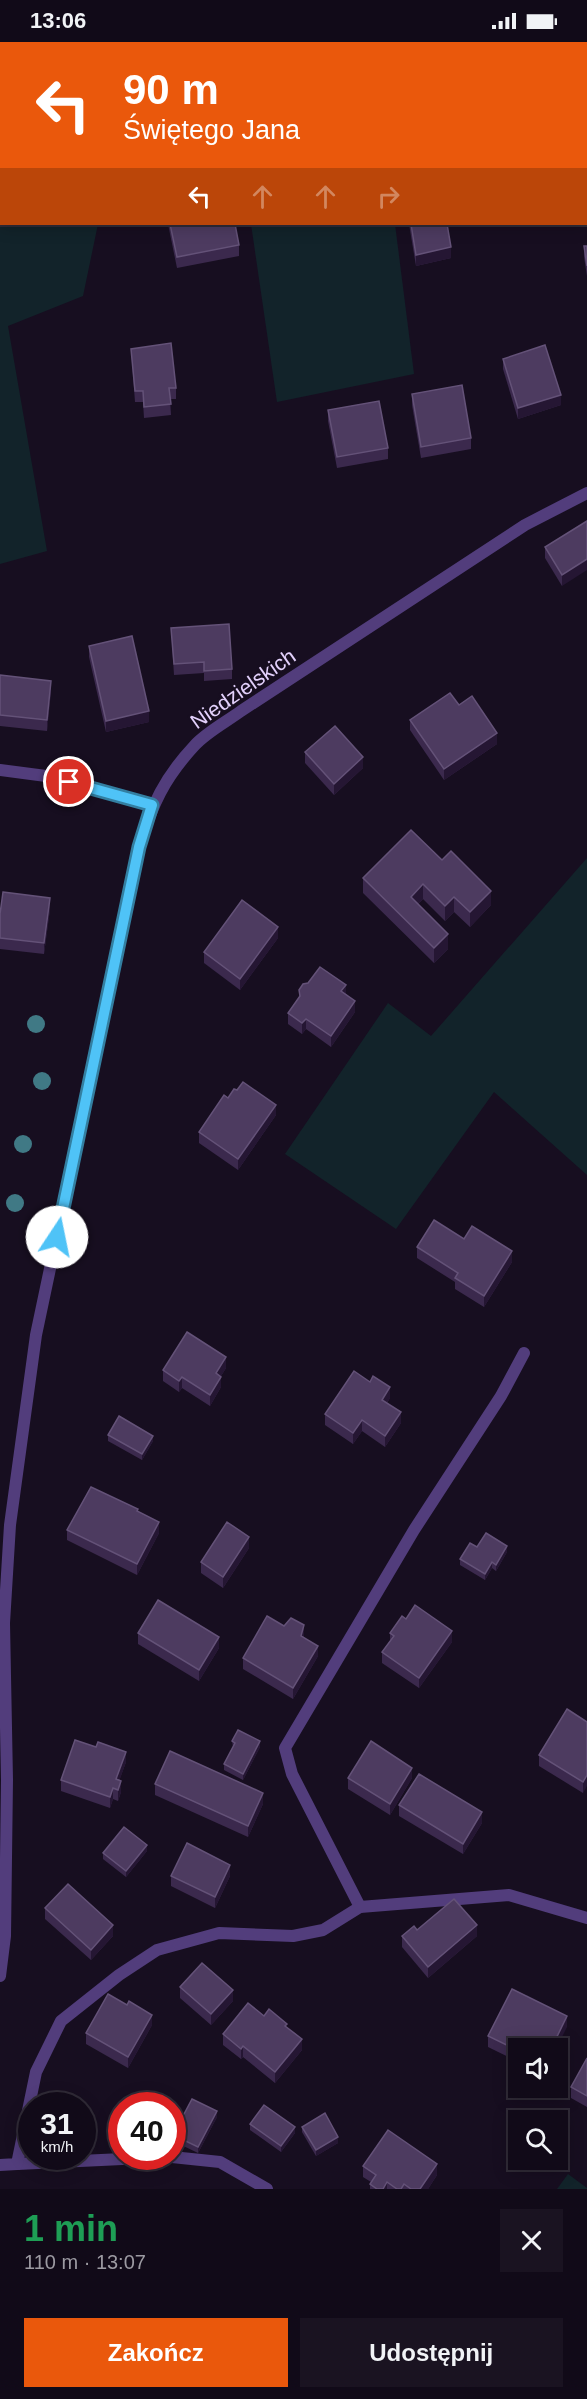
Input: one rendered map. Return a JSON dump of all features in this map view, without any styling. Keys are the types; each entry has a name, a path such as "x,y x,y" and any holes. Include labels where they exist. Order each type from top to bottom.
{"street":[{"name":"Niedzielskich","path":"0,1976 5,1936 7,1780 4,1623 10,1525 36,1335 136,859 152,805 163,786 196,744 214,731 525,525 587,493"},
{"path":"0,770 46,776 152,805"},
{"path":"360,1907 292,1774 285,1748 414,1530 501,1396 524,1353"},
{"path":"17,2164 36,2072 61,2021 119,1974 157,1950 219,1933 293,1936 323,1930 360,1907 509,1895 587,1918"},
{"path":"186,2158 220,2162 267,2189"},
{"path":"0,2165 108,2160"}],"shaded area":[{"path":"0,225 98,225 83,296 8,326 47,551 0,564"},
{"path":"251,225 395,225 414,374 277,402"},
{"path":"587,858 587,1175 494,1092 396,1229 285,1154 388,1003 431,1036"},
{"path":"568,2174 587,2188 587,2189 557,2189"}],"building":[{"path":"170,225 235,225 239,245 177,257"},
{"path":"411,225 447,225 451,247 416,255"},
{"path":"584,246 587,246 587,266"},
{"path":"171,343 176,388 169,388 171,404 144,407 143,391 135,391 131,349"},
{"path":"545,345 561,395 518,408 503,359"},
{"path":"462,385 471,438 421,447 412,394"},
{"path":"379,401 388,448 337,457 328,410"},
{"path":"587,521 587,559 562,575 545,547"},
{"path":"229,624 232,669 204,671 204,662 174,664 171,628"},
{"path":"132,636 149,711 106,721 89,646"},
{"path":"0,675 51,681 47,720 0,715"},
{"path":"450,693 459,705 472,696 497,733 444,769 410,720"},
{"path":"335,726 363,757 334,784 305,752"},
{"path":"411,830 442,860 451,851 491,891 470,912 454,897 445,906 423,884 411,897 448,934 434,948 363,878"},
{"path":"3,892 50,898 44,943 0,938"},
{"path":"242,900 278,927 240,979 204,952"},
{"path":"320,967 346,985 341,991 355,1001 331,1036 306,1019 302,1023 288,1013 300,996 299,990 303,984 308,983"},
{"path":"243,1082 276,1105 238,1159 199,1132 224,1095 228,1098"},
{"path":"434,1220 464,1239 472,1226 512,1251 484,1296 455,1278 458,1273 417,1247"},
{"path":"187,1332 226,1357 216,1373 221,1377 210,1395 182,1377 179,1381 163,1370"},
{"path":"354,1371 370,1382 373,1376 390,1387 382,1400 401,1412 385,1436 362,1420 353,1433 325,1414"},
{"path":"119,1416 153,1436 142,1454 108,1435"},
{"path":"91,1487 138,1509 137,1511 159,1522 137,1564 67,1530"},
{"path":"227,1522 249,1537 223,1577 201,1562"},
{"path":"486,1533 507,1546 496,1565 492,1562 485,1574 460,1559 470,1543 477,1547"},
{"path":"158,1600 219,1637 199,1670 138,1633"},
{"path":"415,1605 452,1631 419,1678 382,1652 394,1636 390,1633 402,1616 406,1619"},
{"path":"267,1616 284,1626 291,1618 304,1625 301,1636 318,1646 293,1688 243,1658"},
{"path":"567,1709 587,1722 587,1775 583,1782 539,1755"},
{"path":"238,1730 260,1741 243,1774 224,1764 235,1743 232,1741"},
{"path":"75,1740 96,1747 98,1742 126,1752 116,1779 121,1781 118,1790 113,1788 110,1797 61,1780"},
{"path":"371,1741 412,1768 390,1804 348,1778"},
{"path":"170,1751 263,1793 248,1826 155,1784"},
{"path":"419,1774 482,1812 463,1844 399,1805"},
{"path":"124,1827 147,1845 126,1871 103,1853"},
{"path":"187,1843 230,1865 215,1897 171,1876"},
{"path":"68,1884 113,1925 91,1950 45,1908"},
{"path":"454,1899 477,1925 428,1967 402,1936 414,1926 417,1930"},
{"path":"202,1963 233,1990 211,2014 180,1987"},
{"path":"512,1989 567,2016 556,2038 508,2038 508,2046 488,2036"},
{"path":"108,1994 127,2005 129,2001 152,2015 128,2057 86,2033"},
{"path":"248,2003 264,2016 269,2009 287,2024 285,2026 302,2039 275,2072 243,2046 241,2049 223,2034"},
{"path":"587,2058 587,2096 571,2087"},
{"path":"192,2099 217,2111 198,2147 186,2141 186,2110"},
{"path":"264,2105 295,2127 281,2146 250,2124"},
{"path":"325,2113 338,2137 316,2150 302,2127"},
{"path":"388,2130 437,2164 420,2189 411,2189 404,2184 401,2189 397,2189 387,2182 383,2189 377,2189 370,2184 376,2175 363,2166"}],"route":[{"path":"57,1237 139,847 152,805 69,782"}]}
